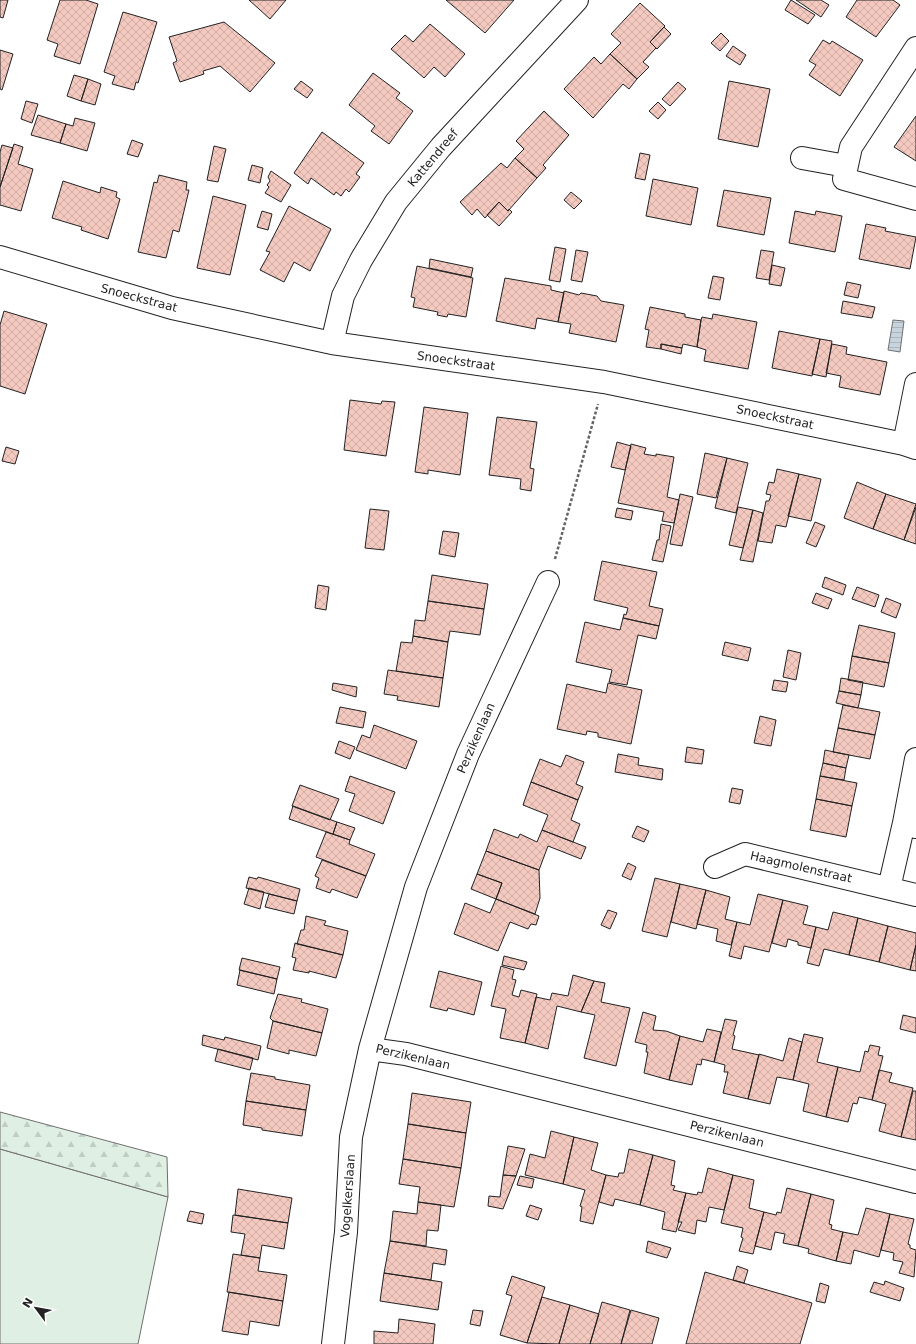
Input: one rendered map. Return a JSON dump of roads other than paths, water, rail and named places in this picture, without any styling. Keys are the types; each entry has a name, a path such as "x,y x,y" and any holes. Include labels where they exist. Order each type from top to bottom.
{"street":[{"name":"Kattendreef","path":"332,343 343,296 361,260 396,202 441,147 577,0"},
{"path":"916,48 851,147 844,179 916,199"},
{"path":"802,158 846,166"},
{"name":"Snoeckstraat","path":"0,258 172,308 332,343 604,382 910,446"},
{"path":"910,446 916,384"},
{"name":"Perzikenlaan","path":"548,582 468,754 416,887 370,1049 406,1054 916,1182"},
{"path":"889,888 910,825 916,759"},
{"name":"Haagmolenstraat","path":"715,867 745,854 916,895"},
{"name":"Vogelkerslaan","path":"333,1344 346,1232 351,1137 370,1049"}]}
